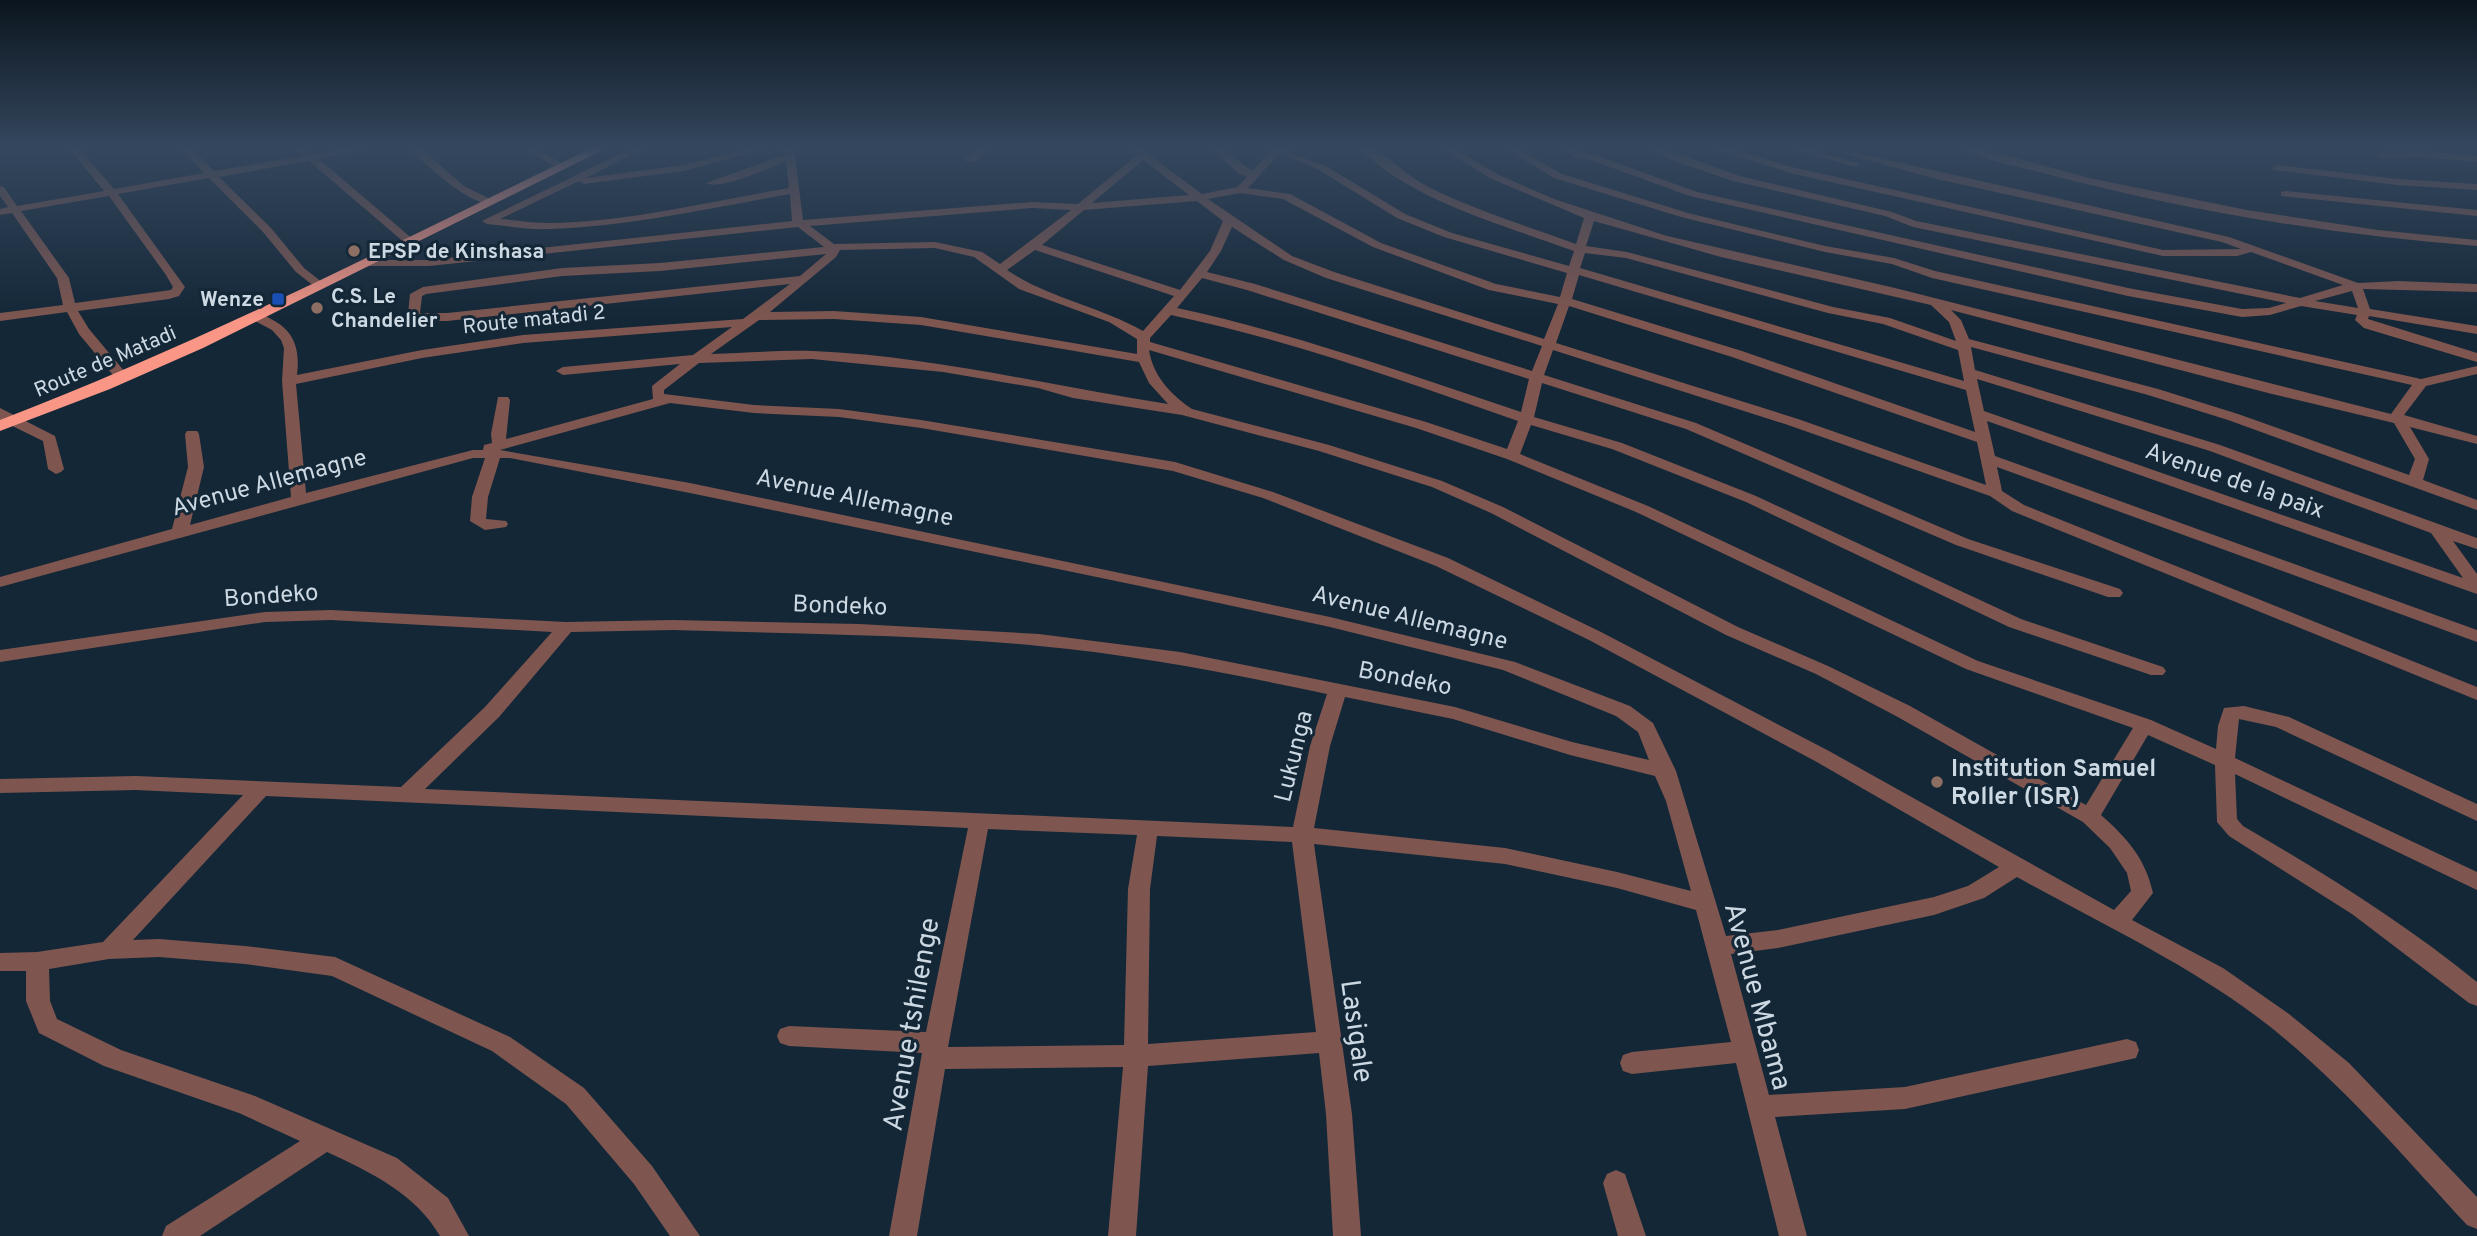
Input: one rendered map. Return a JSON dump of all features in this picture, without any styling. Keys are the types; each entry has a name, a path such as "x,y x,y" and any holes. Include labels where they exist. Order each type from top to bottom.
{"highway":[{"name":"Route de Matadi","path":"3,420 123,379 485,205"}],"street":[{"path":"11,205 62,278 70,307 84,331 123,379"},
{"path":"0,212 45,205"},
{"path":"0,317 175,293 178,287 172,274 121,205"},
{"path":"240,205 267,230 300,270 319,286"},
{"path":"366,205 409,241"},
{"path":"520,205 487,221 548,226 578,224 709,205"},
{"path":"796,205 801,226 832,248"},
{"path":"366,263 429,263 783,225 801,226 1032,205 1081,207 1109,205"},
{"path":"999,270 1034,246 1083,205"},
{"path":"1211,205 1288,258 1330,275 1793,422 1995,493 2018,508 2477,694"},
{"path":"1301,205 1377,245 1493,287 1565,301 1737,354 1984,440"},
{"path":"1381,205 1436,230 1559,268 1575,270 1696,304 1973,388"},
{"path":"1457,205 1580,249 1627,255 1832,310 1886,321 1964,345 2153,392 2300,440 2477,505"},
{"path":"1575,205 1589,218 1895,277 1932,274 2421,383 2477,370"},
{"path":"1632,205 1825,249 1895,277 1935,302 1955,320 1964,345 1995,493"},
{"path":"1740,205 2128,292 2257,315 2313,295 2356,286 2477,288"},
{"path":"1850,205 1926,226 2297,302 2477,330"},
{"path":"1886,205 1893,240 1895,277"},
{"path":"1946,205 2163,253 2237,253 2250,247"},
{"path":"2068,205 2225,239 2356,286"},
{"path":"2205,205 2294,221 2477,243"},
{"path":"2393,205 2477,213"},
{"path":"1512,456 1527,419 1536,379 1565,301 1589,218"},
{"path":"1143,347 1167,310 1199,274 1224,239 1229,219"},
{"path":"2204,253 2225,239"},
{"path":"803,279 447,317 419,317 414,314 416,294 423,291 562,272 660,268 832,248 936,245 978,254 1023,286 1113,320 1143,347 1161,390 1187,412"},
{"path":"1034,246 1180,294"},
{"path":"832,248 826,263 660,385 658,397 665,400 839,413 1175,467 1268,495 1442,562 1595,636 1822,756 2016,867 2216,975 2280,1021 2340,1071 2477,1216"},
{"path":"1199,274 1251,287 1751,447 1836,488 1961,541 2114,593"},
{"path":"2356,286 2365,311 2361,320 2368,325 2477,358"},
{"path":"1935,302 2477,440"},
{"path":"1167,310 1214,320 1402,376 1527,419 1617,446 1718,485 2015,623 2157,671"},
{"name":"Route matadi 2","path":"289,381 339,368 481,344 749,319 834,315 969,327 1069,348 1143,347"},
{"path":"255,316 275,325 291,344 292,366 289,381 299,499"},
{"path":"1143,347 1421,425 1512,456 1642,509 1972,665 2144,724 2477,883"},
{"path":"563,371 692,359 812,355 889,361 1029,382 1073,394 1187,412 1324,448 1437,484 1497,510 1732,631 1822,670 1903,711 2090,817 2117,842 2137,871 2142,893 2117,922"},
{"path":"1969,372 2215,448 2477,544"},
{"path":"2414,483 2422,459 2397,415 2421,383"},
{"path":"500,524 480,524 478,521 480,497 497,449 503,400"},
{"path":"497,449 665,400"},
{"name":"Avenue de la paix","path":"1978,413 2477,588"},
{"path":"3,420 31,428 50,439 55,469"},
{"path":"180,531 196,467 192,433"},
{"name":"Avenue Allemagne","path":"0,582 299,499 497,449 510,454 690,488 1140,581 1330,622 1509,666 1623,711 1646,728 1666,771"},
{"path":"1988,459 2477,636"},
{"path":"2437,530 2477,588"},
{"name":"Bondeko","path":"0,656 265,617 331,615 566,627 673,625 859,630 1039,640 1180,658 1455,713 1570,748 1666,771"},
{"path":"405,796 492,712 566,627"},
{"name":"Lukunga","path":"1302,835 1320,746 1338,690"},
{"path":"2477,813 2282,722 2244,712 2231,713 2227,727 2225,762 2227,822 2236,831 2325,884 2398,932 2477,996"},
{"path":"2090,817 2144,724"},
{"name":"Avenue Mbama","path":"1666,771 1718,946 1793,1236"},
{"path":"0,786 136,783 979,823 1302,835 1505,856 1617,880 1704,903"},
{"path":"109,950 260,790"},
{"name":"Avenue tshilenge","path":"903,1236 979,823"},
{"path":"1122,1236 1136,1056 1139,889 1148,829"},
{"name":"Lasigale","path":"1302,835 1339,1114 1347,1236"},
{"path":"1718,946 1778,939 1934,906 1976,892 2016,867"},
{"path":"0,962 37,961 109,950 172,949 335,967 501,1044 575,1096 643,1175 686,1236"},
{"path":"37,961 38,1001 47,1026 113,1058 246,1104 388,1167 438,1207 455,1236"},
{"path":"789,1036 935,1051 1136,1056 1330,1042"},
{"path":"1759,1107 1905,1098 2127,1050"},
{"path":"1632,1063 1745,1051"},
{"path":"179,1235 325,1139"},
{"path":"1616,1183 1632,1236"}],"place":[{"name":"EPSP de Kinshasa","path":"354,251"},
{"name":"Wenze","path":"278,299"},
{"name":"C.S. Le Chandelier","path":"317,308"},
{"name":"Institution Samuel Roller (ISR)","path":"1937,782"}]}
